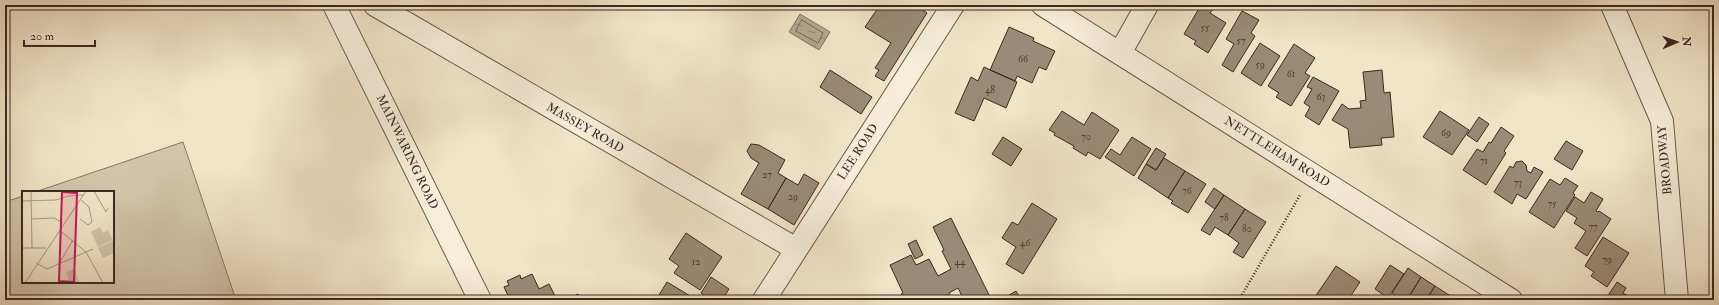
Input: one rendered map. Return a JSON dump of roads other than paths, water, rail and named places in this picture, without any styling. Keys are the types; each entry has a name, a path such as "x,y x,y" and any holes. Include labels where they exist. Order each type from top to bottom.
{"street":[{"name":"MAINWARING ROAD","path":"334,5 480,300"},
{"name":"MASSEY ROAD","path":"375,5 796,249"},
{"name":"LEE ROAD","path":"764,300 953,5"},
{"name":"NETTLEHAM ROAD","path":"1043,5 1511,300"},
{"path":"1120,53 1147,5"},
{"name":"BROADWAY","path":"1612,5 1662,121 1677,300"}],"water":[{"path":"800,14 830,32 819,50 789,32"}]}
